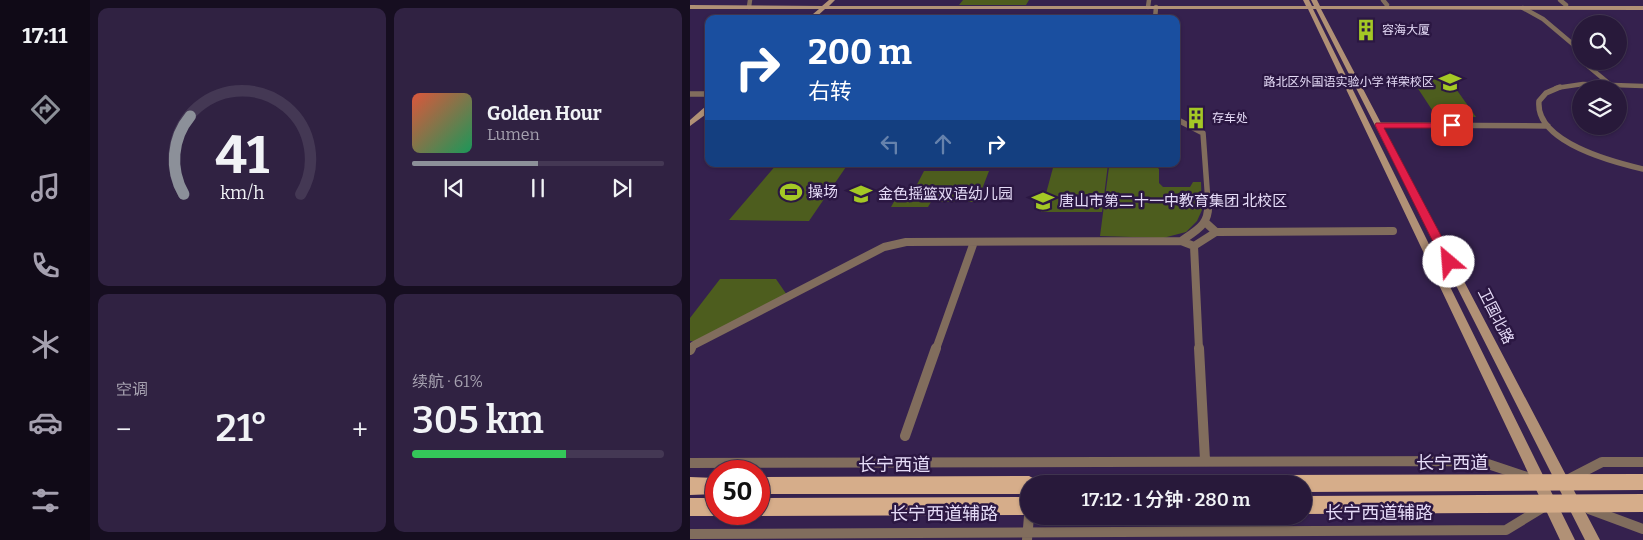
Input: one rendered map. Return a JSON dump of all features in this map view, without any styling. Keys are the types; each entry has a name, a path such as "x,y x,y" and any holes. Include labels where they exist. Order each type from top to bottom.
{"main road":[{"path":"814,15 832,0"},
{"path":"1472,0 1476,5"},
{"path":"690,7 1156,8 1385,2 1521,6 1643,6"},
{"path":"1312,4 1643,6"},
{"name":"卫国北路","path":"1312,4 1379,125 1593,540"},
{"name":"卫国北路","path":"1312,4 1568,540"},
{"path":"690,124 705,111"},
{"name":"长宁西道","path":"1312,484 1643,482"},
{"name":"长宁西道","path":"770,486 1020,485"},
{"path":"690,486 705,486"},
{"path":"1312,504 1643,503"},
{"path":"770,507 1020,506"},
{"path":"691,509 705,508"}],"street":[{"path":"748,7 750,0"},
{"path":"1148,7 1149,0"},
{"path":"1560,0 1566,5"},
{"path":"1521,6 1534,16 1543,19 1572,45"},
{"path":"1155,15 1156,8"},
{"path":"1593,70 1605,80"},
{"path":"1572,86 1545,93 1540,98 1538,105 1542,118 1548,126 1582,150 1602,158 1643,169"},
{"path":"1627,86 1643,86"},
{"path":"690,94 705,94"},
{"path":"1180,121 1203,133 1209,215 1205,222 1181,241"},
{"path":"1379,125 1548,126"},
{"path":"1205,222 1216,232"},
{"path":"1194,246 1216,232 1393,231"},
{"path":"691,347 884,247 906,242 1181,241 1194,246"},
{"path":"904,436 974,242"},
{"path":"1194,246 1205,460"},
{"path":"690,463 1205,460 1479,461 1540,482"},
{"path":"1562,482 1602,462 1643,462"},
{"name":"长宁西道辅路","path":"690,534 1027,536 1506,530 1551,502"},
{"path":"1573,503 1643,529"}],"green space":[{"path":"963,0 1029,0 1026,5 959,5"},
{"path":"1449,79 1476,117 1436,116 1413,81"},
{"name":"操场","path":"774,167 846,167 809,221 729,220"},
{"path":"1053,167 1108,167 1102,212 1041,212"},
{"path":"1109,167 1157,167 1159,169 1159,183 1163,187 1190,187 1193,182 1201,182 1202,210 1197,221 1186,232 1163,238 1100,236"},
{"path":"924,171 989,171 977,202 931,202 928,207 891,207 896,198 910,198"},
{"path":"720,279 776,279 787,295 697,341 690,341 690,318"}],"place":[{"name":"容海大厦","path":"1366,30"},
{"name":"路北区外国语实验小学 祥荣校区","path":"1450,82"},
{"name":"存车处","path":"1196,118"},
{"name":"操场","path":"791,192"},
{"name":"金色摇篮双语幼儿园","path":"861,194"},
{"name":"唐山市第二十一中教育集团 北校区","path":"1043,201"}],"route":[{"path":"1449,262 1379,125 1452,125"}]}
